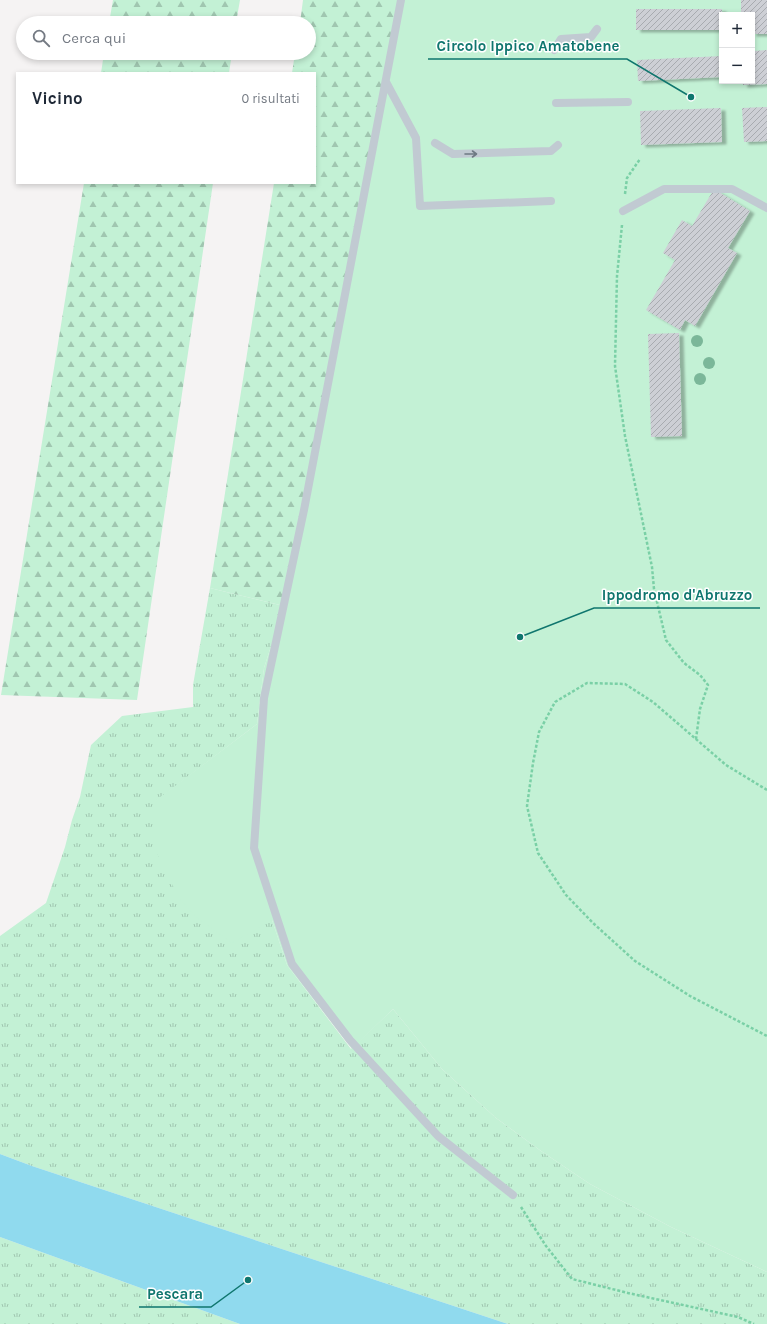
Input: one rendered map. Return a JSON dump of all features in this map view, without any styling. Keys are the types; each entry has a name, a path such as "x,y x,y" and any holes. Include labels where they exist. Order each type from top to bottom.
{"lane":[{"path":"401,0 304,510 264,698 254,848 292,964 350,1040 438,1136 514,1195"},
{"path":"554,50 562,39 591,37 597,29"},
{"path":"386,82 416,138 420,206 551,201"},
{"path":"556,103 628,102"},
{"path":"435,143 453,154 551,151 558,145"},
{"path":"623,211 664,189 732,189 767,208"}],"path":[{"path":"640,159 627,178 623,211 617,276 616,366 625,436 652,567 654,589 666,640 684,663 700,675 708,685 700,708 696,739"},
{"path":"767,790 726,765 653,702 625,684 587,683 555,702 539,732 527,806 538,853 566,895 593,923 635,961 690,996 767,1036"},
{"path":"514,1195 546,1246 572,1279 738,1317 754,1324"}],"green space":[{"path":"113,0 240,0 237,16 110,16"},
{"path":"303,0 401,0 284,606 210,588 274,184 316,184 316,72 292,72 294,60 316,60 316,16 301,16"},
{"path":"401,0 767,0 767,1272 671,1227 590,1184 541,1151 496,1118 442,1069 393,1009 352,1049 287,965 272,920 232,943 196,917 179,898 155,850 155,801 257,724 264,668 284,606"},
{"path":"103,60 231,60 229,72 101,72"},
{"path":"84,184 213,184 137,700 1,695"},
{"path":"210,588 284,606 264,668 257,724 156,801 272,920 287,965 351,1049 393,1009 442,1069 496,1118 541,1151 590,1184 671,1227 767,1272 767,1324 508,1324 32,1166 0,1154 0,936 46,903 80,797 91,745 122,716 193,707 193,685"},
{"path":"0,1237 240,1324 0,1324"}],"water":[{"path":"0,1154 32,1166 508,1324 240,1324 0,1237"}],"building":[{"path":"741,0 767,0 767,34 755,34 755,12 741,12"},
{"path":"636,9 722,9 722,12 719,12 719,30 636,30"},
{"path":"767,50 767,84 743,85 755,84 755,51"},
{"path":"719,56 719,77 638,81 637,60"},
{"path":"767,107 767,141 744,142 742,108"},
{"path":"721,108 722,142 641,145 640,111"},
{"path":"714,189 750,211 728,248 737,253 695,326 685,320 680,330 646,310 675,260 663,253 682,220 692,226"},
{"path":"679,333 682,436 651,437 648,334"}],"place":[{"name":"Circolo Ippico Amatobene","path":"691,97"},
{"name":"Ippodromo d'Abruzzo","path":"520,637"},
{"name":"Pescara","path":"248,1280"}]}
